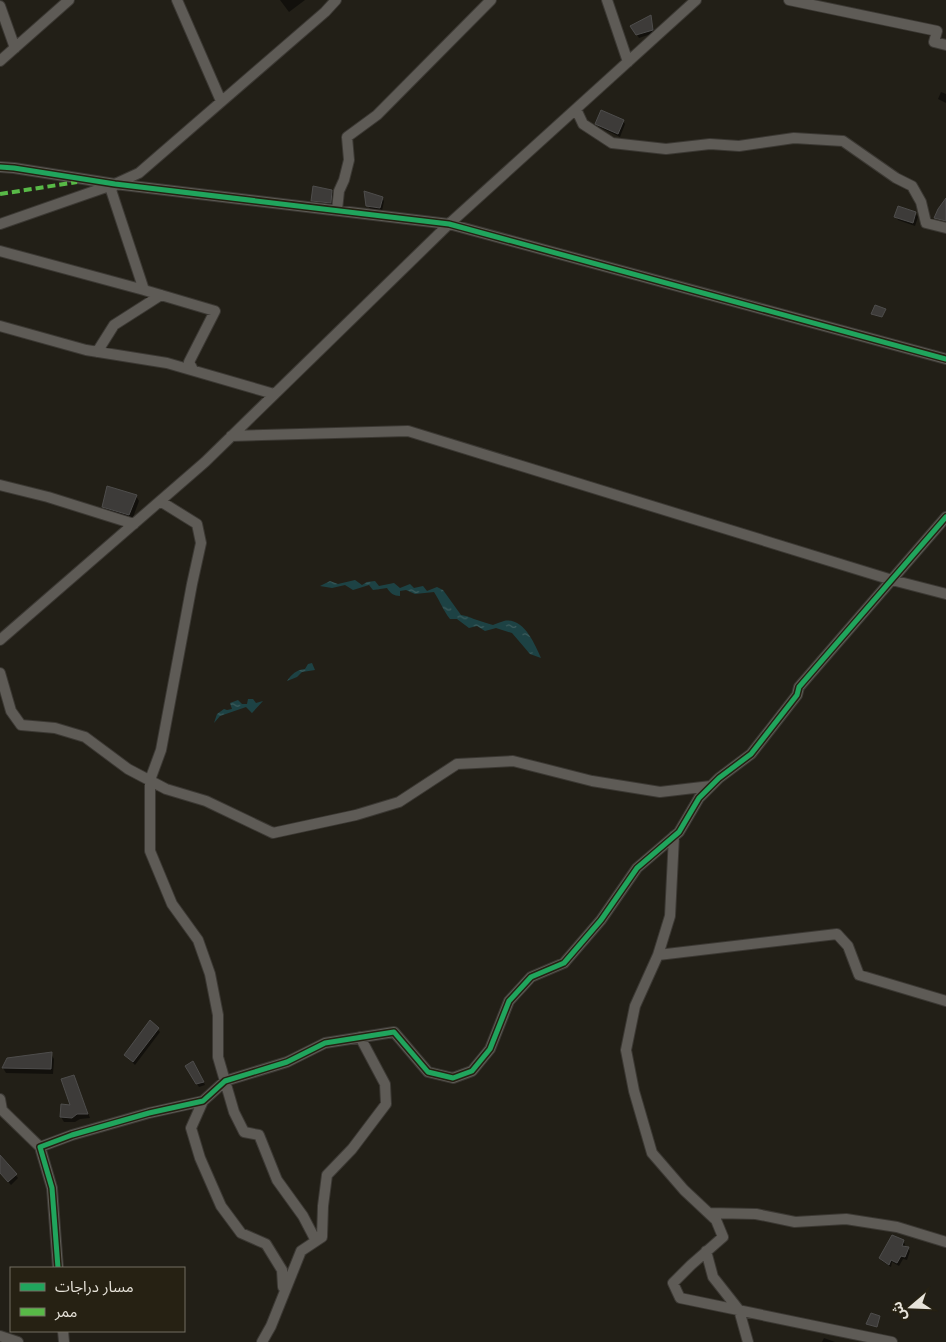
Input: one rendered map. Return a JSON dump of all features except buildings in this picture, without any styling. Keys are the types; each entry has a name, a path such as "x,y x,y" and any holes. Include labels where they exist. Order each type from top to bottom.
{"street":[{"path":"0,61 69,0"},
{"path":"178,0 221,101"},
{"path":"0,224 115,184 139,173 325,12 336,0"},
{"path":"337,210 339,191 349,160 347,137 377,115 491,0"},
{"path":"607,0 628,62"},
{"path":"0,640 205,462 449,224 696,0"},
{"path":"789,0 941,30 934,42 946,44"},
{"path":"0,6 14,48"},
{"path":"576,109 583,124 612,143 666,149 710,144 739,146 794,138 843,142 896,178 912,186 921,202 926,223 946,228"},
{"path":"0,168 14,168 115,184 449,224 946,358"},
{"path":"115,184 111,190 144,290"},
{"path":"0,251 215,311 188,362 193,370"},
{"path":"97,352 114,325 161,295"},
{"path":"0,326 97,352 167,363 274,394"},
{"path":"231,436 408,431 892,580 946,594"},
{"path":"0,485 48,497 134,524"},
{"path":"160,501 197,524 201,544 161,750 150,780 150,851 172,904 198,940 210,974 218,1015 218,1057 234,1112 244,1132 259,1136 277,1180 303,1216 316,1241"},
{"path":"284,1291 282,1270 266,1244 241,1233 221,1206 204,1166 192,1128 203,1101 225,1081 287,1062 325,1043 394,1032 428,1072 453,1078 472,1071 490,1049 509,1001 531,977 564,963 601,920 638,868 679,832 699,798 719,778 751,754 797,695 799,687 946,517"},
{"path":"0,673 11,711 20,725 55,728 85,737 128,769 166,789 206,801 273,832 356,815 399,802 457,764 513,761 592,782 660,792 711,786"},
{"path":"674,836 670,916 658,955 636,1006 626,1050 634,1092 652,1152 684,1190 716,1220 723,1237 673,1283 680,1298 892,1342"},
{"path":"658,955 837,934 848,946 859,975 946,1001"},
{"path":"262,1342 301,1251 322,1237 322,1206 327,1175 352,1149 386,1104 385,1084 360,1037"},
{"path":"0,1099 2,1110 40,1147 52,1188 58,1267"},
{"path":"40,1147 72,1135 149,1113 203,1101"},
{"path":"709,1213 756,1214 795,1222 846,1218 897,1227 946,1242"},
{"path":"706,1251 713,1277 739,1310 748,1342"},
{"path":"0,1336 18,1342"}],"water":[{"path":"355,580 362,585 375,581 379,586 394,583 400,588 410,584 414,588 423,586 427,591 437,587 443,590 461,615 493,625 504,621 517,623 528,633 541,658 530,654 512,633 496,628 485,631 477,626 469,628 457,619 450,619 434,592 415,594 406,590 400,591 400,596 392,594 387,588 373,590 369,585 353,590 345,585 332,588 320,586 330,581 338,584"},
{"path":"312,663 315,670 302,672 297,677 287,681 294,673 305,669 308,664"},
{"path":"248,699 253,699 256,703 263,701 252,713 246,707 220,716 214,723 217,714 224,709 232,709 230,703 238,700 242,704 247,704"}],"marked path":[{"path":"0,194 77,182"}],"cycle path":[{"path":"0,167 115,184 449,224 946,359"},
{"path":"58,1267 52,1188 40,1147 72,1135 149,1113 203,1101 225,1081 287,1062 325,1043 394,1032 428,1072 453,1078 472,1071 490,1049 509,1001 531,977 564,963 601,920 637,868 679,832 699,798 719,778 751,754 797,695 799,687 946,517"}]}
